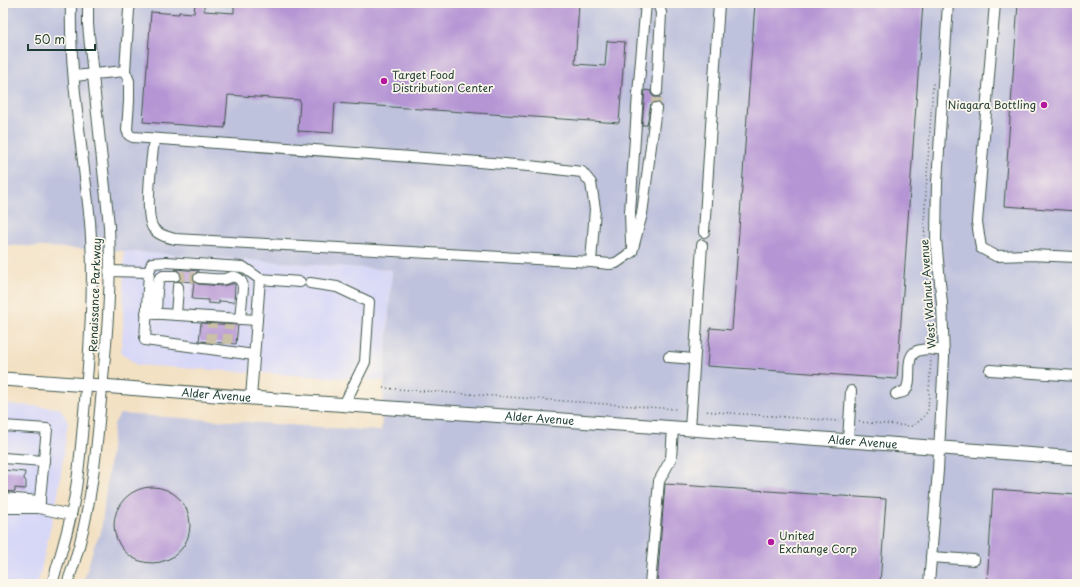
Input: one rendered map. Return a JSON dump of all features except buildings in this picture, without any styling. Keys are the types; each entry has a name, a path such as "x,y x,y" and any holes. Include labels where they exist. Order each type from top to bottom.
{"main road":[{"name":"Alder Avenue","path":"3,379 1077,458"}],"street":[{"name":"Renaissance Parkway","path":"52,584 71,515 76,488 86,385 92,293 90,224 74,76 71,3"},
{"name":"Renaissance Parkway","path":"67,584 84,531 98,441 109,293 108,224 88,24 88,3"},
{"path":"130,3 125,71 129,81 127,130 129,135 133,138 482,162 582,172 591,183 595,209 591,262"},
{"path":"632,252 630,212 646,3"},
{"path":"656,91 661,13 657,3"},
{"path":"704,232 719,3"},
{"name":"West Walnut Avenue","path":"929,584 940,447 944,351 942,304 936,239 937,183 948,3"},
{"path":"995,3 979,201 978,222 981,248 996,256 1029,255 1077,258"},
{"path":"74,76 125,71"},
{"path":"154,139 148,207 149,222 154,230 163,236 183,239 608,264 616,263 632,252 642,214 656,108"},
{"path":"690,429 702,245"},
{"path":"151,314 149,272 152,263 166,262 243,267 260,279 337,287 369,302 365,362 344,405"},
{"path":"109,271 149,272"},
{"path":"175,276 163,276 159,279 145,340 227,348 254,355"},
{"path":"199,278 225,279 234,277 241,280 243,283 243,288 240,319"},
{"path":"251,398 260,279"},
{"path":"176,315 178,287"},
{"path":"151,314 176,315 212,321 229,322 240,319 257,320"},
{"path":"896,394 906,390 911,356 914,352 921,350 944,351"},
{"path":"669,357 694,359"},
{"path":"990,370 1077,376"},
{"path":"848,441 851,391"},
{"path":"3,426 47,429 39,505"},
{"path":"650,584 659,482 671,459 673,428"},
{"path":"3,458 44,461"},
{"path":"3,498 39,505 71,515"},
{"path":"3,508 39,505"},
{"path":"931,557 974,560"}],"path":[{"path":"383,388 676,409"},
{"path":"703,411 911,426 920,421"}],"shaded area":[{"path":"3,3 1077,3 1077,584 83,584 94,546 101,532 114,424 120,414 381,431 392,270 124,251 3,245"},
{"path":"124,251 392,270 384,381 137,365 121,353 123,328"},
{"path":"3,404 60,408 68,422 58,495 37,584 3,584"}],"tunnel":[{"path":"656,108 657,91"},
{"path":"175,276 199,278"},
{"path":"211,343 212,324"},
{"path":"227,344 229,325"}],"place":[{"name":"Target Food Distribution Center","path":"384,81"},
{"name":"Niagara Bottling","path":"1044,105"},
{"name":"United Exchange Corp","path":"771,542"}]}
